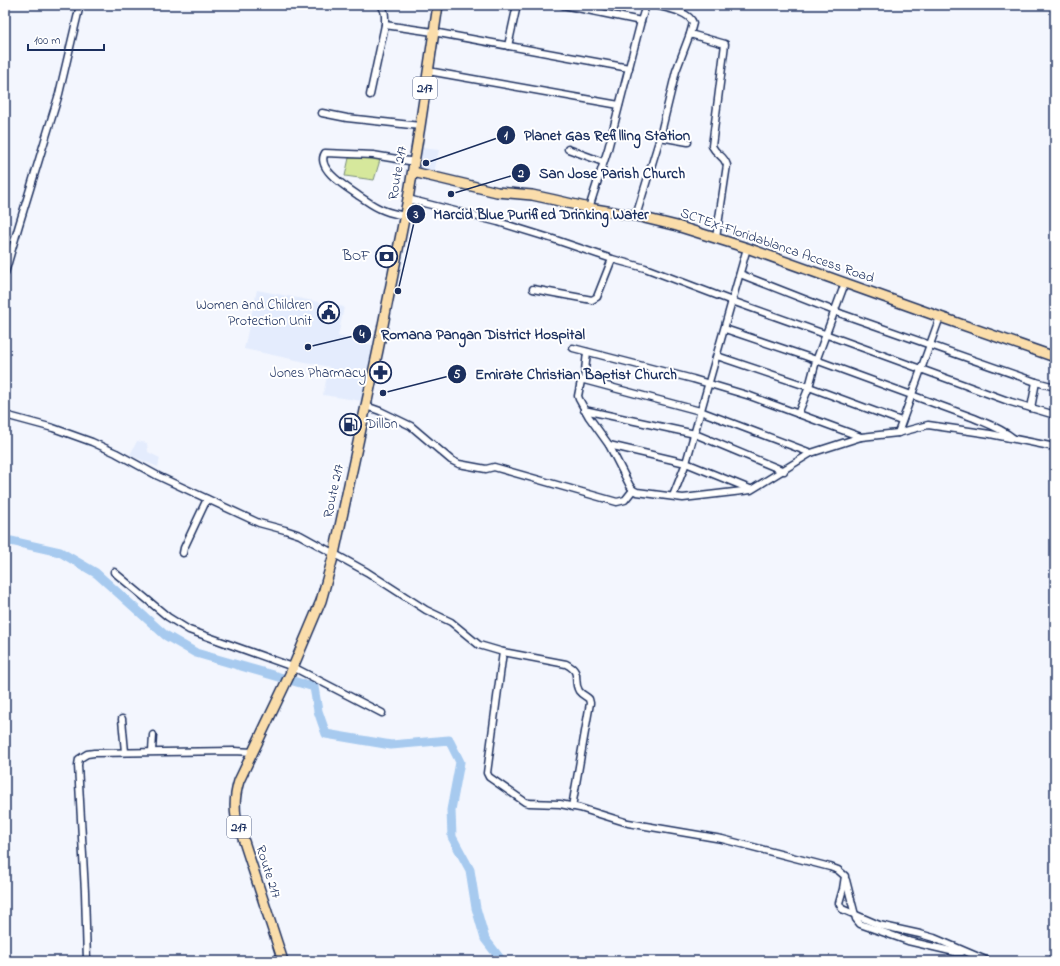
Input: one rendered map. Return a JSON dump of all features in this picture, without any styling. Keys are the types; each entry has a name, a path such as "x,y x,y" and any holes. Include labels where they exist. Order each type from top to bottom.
{"main road":[{"name":"Route 217","path":"283,960 236,817 234,805 235,794 239,781 280,697 321,601 334,554 408,199 415,162 438,5"},
{"name":"SCTEX-Floridablanca Access Road","path":"413,172 497,192 540,197 589,208 636,216 677,226 747,248 1055,357"}],"street":[{"path":"5,273 18,225 59,94 80,5"},
{"path":"370,95 385,25 385,16 381,5"},
{"path":"508,46 517,5"},
{"path":"563,5 641,21"},
{"path":"589,208 604,162 646,5"},
{"path":"636,216 660,137 676,71 693,23 688,16 672,9 654,5"},
{"path":"385,25 433,32 629,68"},
{"path":"690,34 725,44 712,146 717,154 725,158 727,165 716,238"},
{"path":"428,71 619,105"},
{"path":"322,113 347,118 420,126"},
{"path":"660,137 688,142"},
{"path":"568,149 604,162"},
{"path":"404,216 376,207 339,182 330,174 322,157 325,154 368,155 415,162"},
{"path":"408,199 498,222 612,259 646,268 732,301 1011,402 1055,415"},
{"path":"673,496 686,463 695,434 700,411 725,329 747,248"},
{"path":"533,289 571,297 592,300 595,299 612,259"},
{"path":"740,274 834,311 1036,382 1055,387"},
{"path":"798,414 809,387 816,361 845,283"},
{"path":"898,433 901,421 922,370 940,317"},
{"path":"725,329 995,426 1005,431 1014,439"},
{"path":"573,348 750,396 861,437"},
{"path":"587,352 584,380 581,381 578,396 584,410 609,445 633,490 637,492 683,498 751,490 812,453 861,437 898,433 928,425 1055,447"},
{"path":"717,356 809,387 901,421"},
{"path":"584,380 700,411 812,453"},
{"path":"1031,408 1036,382"},
{"path":"366,406 411,426 444,455 459,464 486,469 494,467 617,502 625,500 633,490"},
{"path":"584,410 695,434 784,471"},
{"path":"5,415 53,428 92,442 116,452 158,476 259,523 300,535 367,572 426,610 451,622 479,645 503,652 566,664 574,668 580,693 589,699 589,711 572,807"},
{"path":"609,445 686,463 751,490"},
{"path":"183,553 207,499"},
{"path":"114,572 168,618 189,630 292,670 382,713"},
{"path":"503,652 487,775 525,802 560,804 628,823 722,839 830,867 838,870 844,876 855,915 860,924 895,937 955,952 965,952"},
{"path":"122,719 125,752"},
{"path":"152,751 153,735"},
{"path":"87,961 78,765 79,759 87,754 125,752 252,752"},
{"path":"844,876 843,889 839,904 842,910 879,926 934,938 988,961"},
{"path":"259,961 283,960"}],"shaded area":[{"path":"422,148 439,150 434,173 418,170"},
{"path":"257,290 344,307 338,336 373,345 362,401 323,395 329,367 244,349"},
{"path":"137,441 147,443 148,452 160,458 158,467 130,455"}],"green space":[{"path":"349,158 379,158 380,160 374,180 345,176"}],"waterway":[{"path":"5,544 11,541 60,552 96,573 165,635 196,653 314,687 318,711 326,734 391,745 449,740 460,762 451,810 452,837 470,870 476,908 485,939 502,961"}],"place":[{"name":"Planet Gas Refilling Station","path":"426,163"},
{"name":"San Jose Parish Church","path":"451,194"},
{"name":"BOF","path":"386,256"},
{"name":"Marcid Blue Purified Drinking Water","path":"398,291"},
{"name":"Women and Children Protection Unit","path":"328,313"},
{"name":"Romana Pangan District Hospital","path":"308,347"},
{"name":"Jones Pharmacy","path":"381,373"},
{"name":"Emirate Christian Baptist Church","path":"383,393"},
{"name":"Dillon","path":"351,424"}]}
